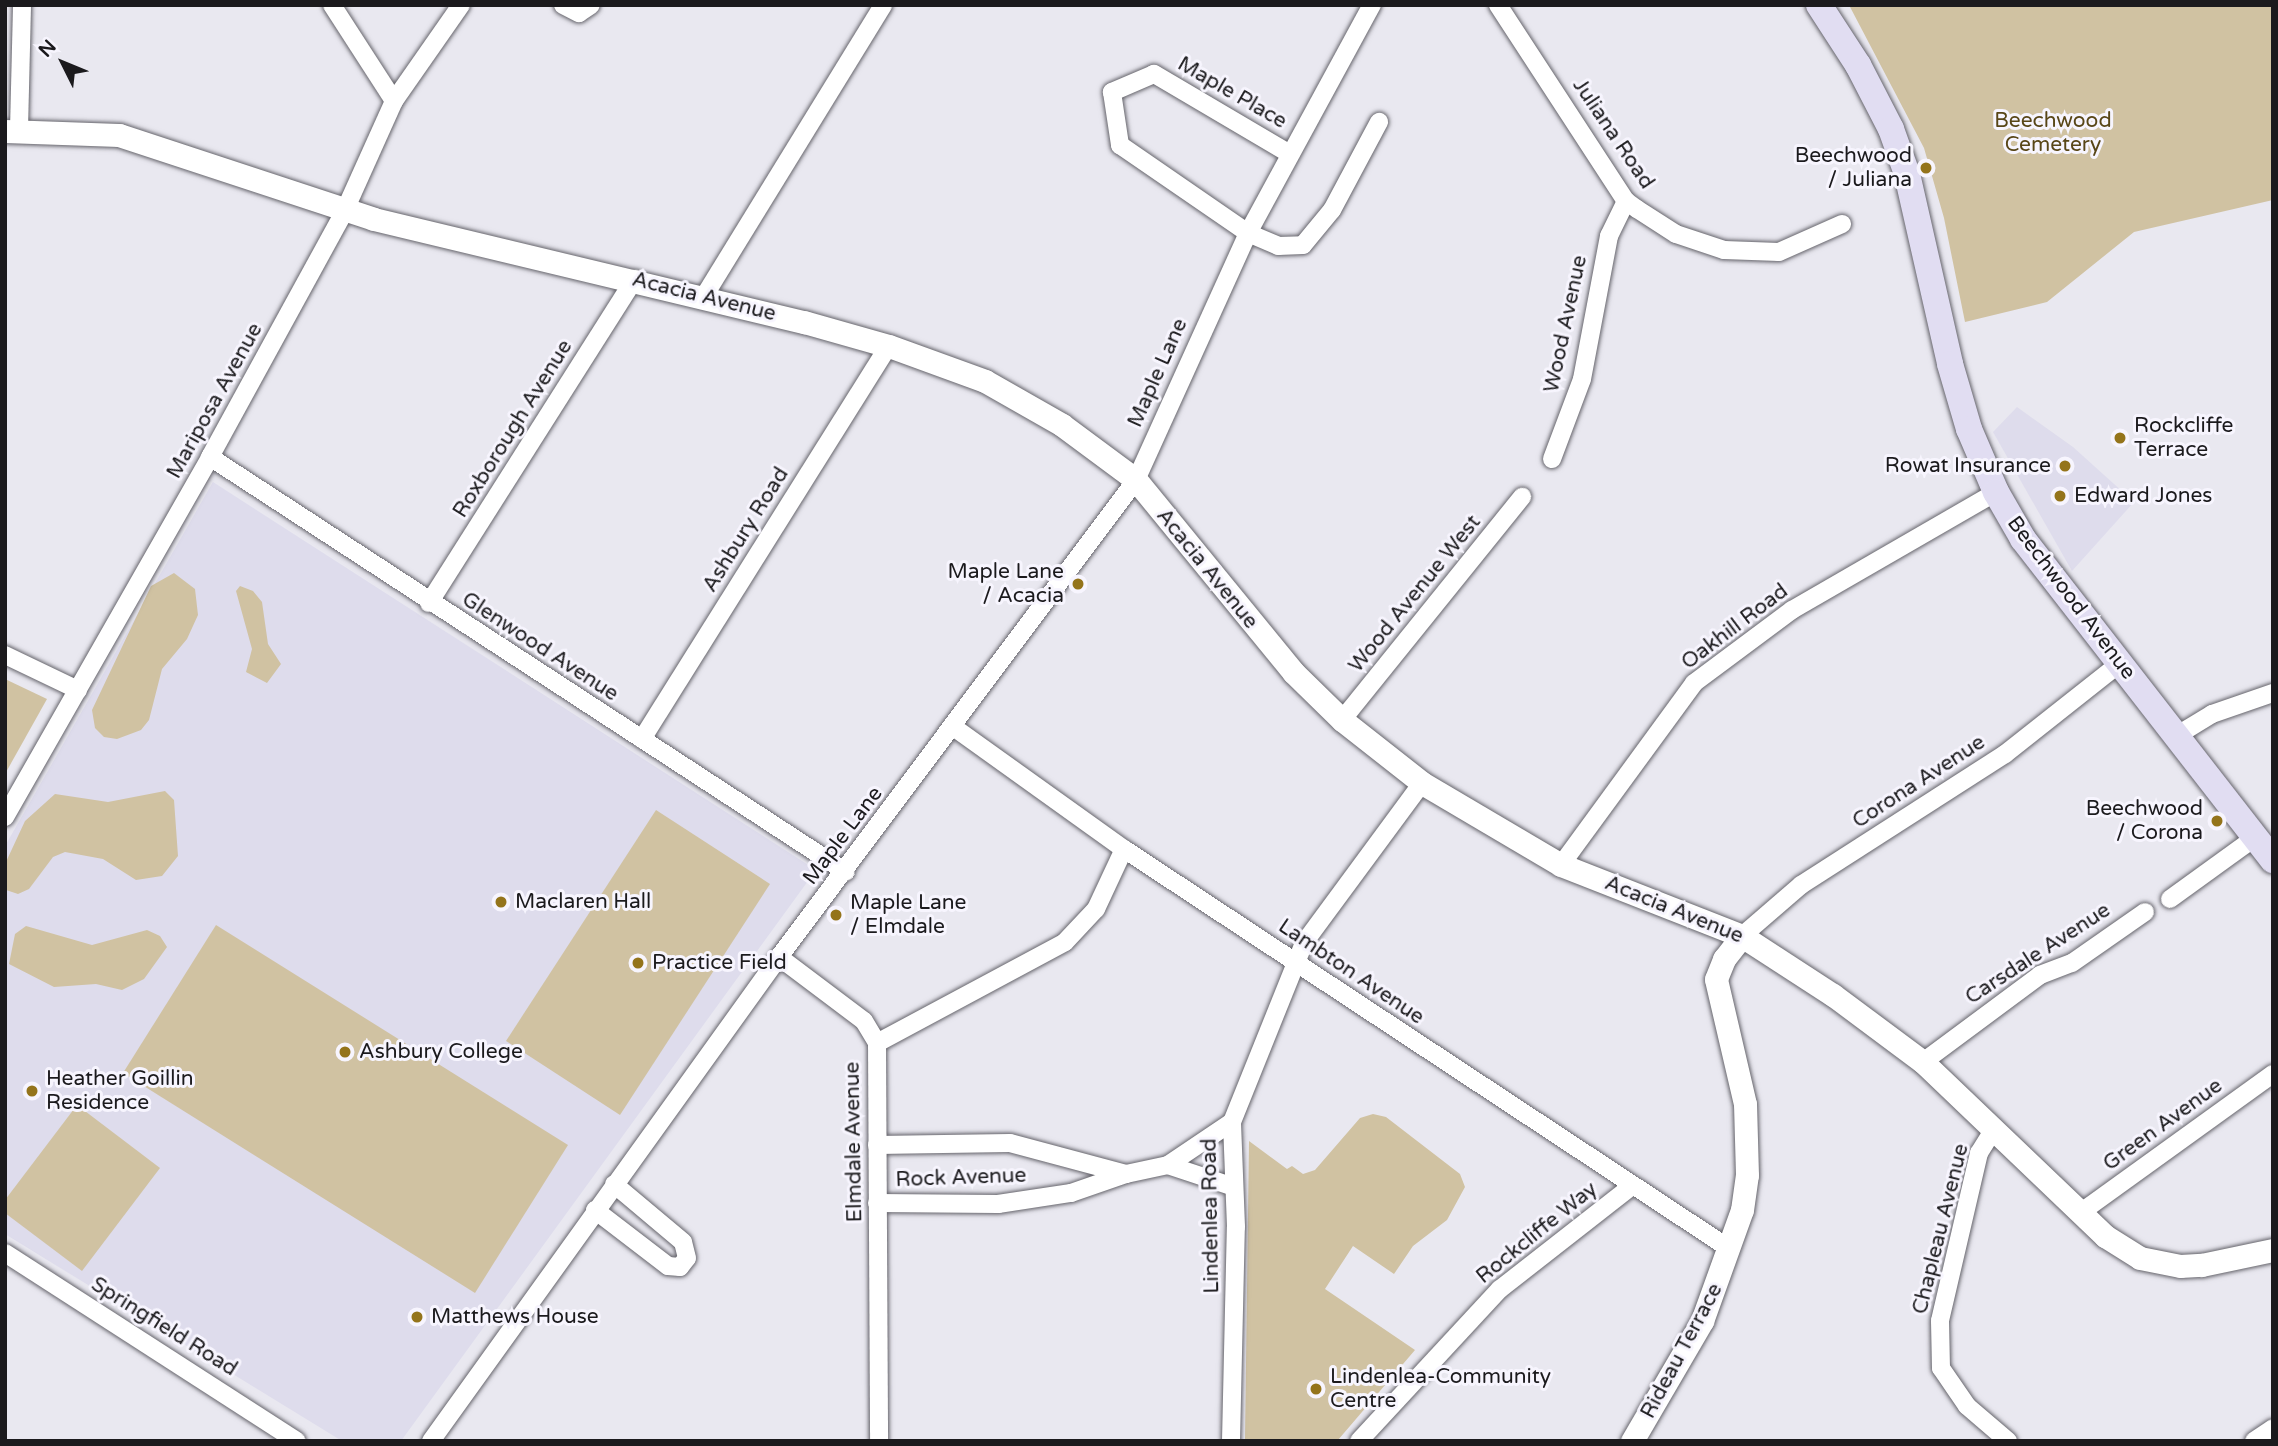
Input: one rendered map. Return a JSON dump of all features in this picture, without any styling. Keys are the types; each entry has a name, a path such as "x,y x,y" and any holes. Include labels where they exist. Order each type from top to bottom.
{"main road":[{"name":"Beechwood Avenue","path":"1819,5 1863,75 1909,178 1950,364 1969,429 1996,492 2023,538 2273,860"}],"street":[{"path":"12,130 22,5"},
{"path":"332,5 394,101"},
{"name":"Mariposa Avenue","path":"5,817 210,457 345,210 394,101 461,5"},
{"path":"563,5 579,13 592,5"},
{"path":"703,298 883,5"},
{"name":"Maple Lane","path":"431,1441 595,1209 779,957 846,872 1136,480 1248,233 1372,5"},
{"name":"Juliana Road","path":"1498,5 1626,201 1676,234 1724,250 1779,252 1842,224"},
{"name":"Maple Place","path":"1248,233 1120,145 1112,92 1154,74 1290,154"},
{"path":"1248,233 1278,246 1303,245 1332,210 1379,122"},
{"name":"Acacia Avenue","path":"12,130 119,135 345,210 635,279 889,346 985,382 1025,402 1136,480 1250,624 1342,720 1422,783 1561,865 1742,936 1833,995 1923,1062 2080,1213 2122,1248 2157,1264 2202,1265 2273,1250"},
{"name":"Wood Avenue","path":"1552,459 1582,379 1609,236 1626,201"},
{"name":"Roxborough Avenue","path":"429,603 635,279"},
{"name":"Ashbury Road","path":"642,739 889,346"},
{"name":"Glenwood Avenue","path":"210,457 429,603 846,872"},
{"name":"Oakhill Road","path":"1561,865 1694,683 1792,610 1996,492"},
{"name":"Wood Avenue West","path":"1342,720 1522,496"},
{"path":"5,655 78,690"},
{"name":"Corona Avenue","path":"1742,936 1801,885 2005,754 2119,664"},
{"path":"2176,736 2212,714 2273,693"},
{"name":"Lambton Avenue","path":"952,726 1124,849 1730,1250"},
{"name":"Lindenlea Road","path":"1231,1441 1236,1238 1231,1186 1232,1122 1304,943 1422,783"},
{"path":"2170,899 2257,836"},
{"name":"Elmdale Avenue","path":"879,1441 877,1043 1065,942 1096,909 1124,849"},
{"name":"Carsdale Avenue","path":"1923,1062 2040,975 2072,963 2145,912"},
{"name":"Rideau Terrace","path":"1632,1441 1702,1321 1730,1250 1742,1210 1748,1142 1741,1077 1716,979 1724,959 1742,936"},
{"path":"779,957 864,1021 877,1043"},
{"name":"Green Avenue","path":"2080,1213 2273,1074"},
{"name":"Rock Avenue","path":"877,1203 998,1204 1071,1193 1126,1174 1168,1165 1232,1122"},
{"name":"Chapleau Avenue","path":"1994,1129 1979,1153 1940,1321 1941,1368 1967,1406 2008,1441"},
{"name":"Rock Avenue","path":"877,1145 1010,1143 1126,1174"},
{"path":"1168,1165 1231,1186"},
{"path":"595,1209 668,1266 680,1267 687,1258 683,1241 614,1184"},
{"name":"Rockcliffe Way","path":"1359,1441 1500,1289 1632,1186"},
{"name":"Springfield Road","path":"5,1253 297,1441"},
{"path":"2254,1441 2273,1428"}],"shaded area":[{"path":"2017,407 2073,447 2134,502 2072,571 1993,432"},
{"name":"Ashbury College","path":"213,482 816,870 401,1441 342,1441 5,1234 5,846"}],"green space":[{"name":"Beechwood Cemetery","path":"1849,5 2273,5 2273,200 2134,232 2047,302 1965,322 1944,218 1924,148"},
{"path":"174,573 195,589 198,615 187,639 162,669 149,720 141,730 117,739 104,737 95,728 92,710 151,586"},
{"path":"240,586 253,591 262,602 268,644 281,664 267,683 246,672 252,649 236,591"},
{"path":"5,679 47,699 5,774"},
{"path":"165,791 174,800 178,856 162,876 136,880 103,859 65,852 53,857 29,889 18,894 6,890 5,864 25,821 55,794 108,802"},
{"name":"Practice Field","path":"656,810 770,884 620,1115 506,1041"},
{"path":"216,925 568,1145 475,1293 123,1073"},
{"path":"26,926 92,945 147,930 160,936 167,947 144,979 122,990 96,984 54,987 9,964 15,934"},
{"path":"77,1105 160,1168 82,1271 5,1213 5,1200"},
{"path":"1373,1114 1386,1117 1460,1174 1465,1187 1447,1220 1413,1246 1394,1274 1353,1246 1325,1289 1415,1350 1338,1440 1245,1439 1249,1141 1287,1169 1292,1166 1303,1174 1315,1170 1360,1118"}],"place":[{"name":"Beechwood / Juliana","path":"1926,168"},
{"name":"Rockcliffe Terrace","path":"2120,438"},
{"name":"Rowat Insurance","path":"2065,466"},
{"name":"Edward Jones","path":"2060,496"},
{"name":"Maple Lane / Acacia","path":"1078,584"},
{"name":"Beechwood / Corona","path":"2217,821"},
{"name":"Maclaren Hall","path":"501,902"},
{"name":"Maple Lane / Elmdale","path":"836,915"},
{"name":"Practice Field","path":"638,963"},
{"name":"Ashbury College","path":"345,1052"},
{"name":"Heather Goillin Residence","path":"32,1091"},
{"name":"Matthews House","path":"417,1317"},
{"name":"Lindenlea-Community Centre","path":"1316,1389"}]}
